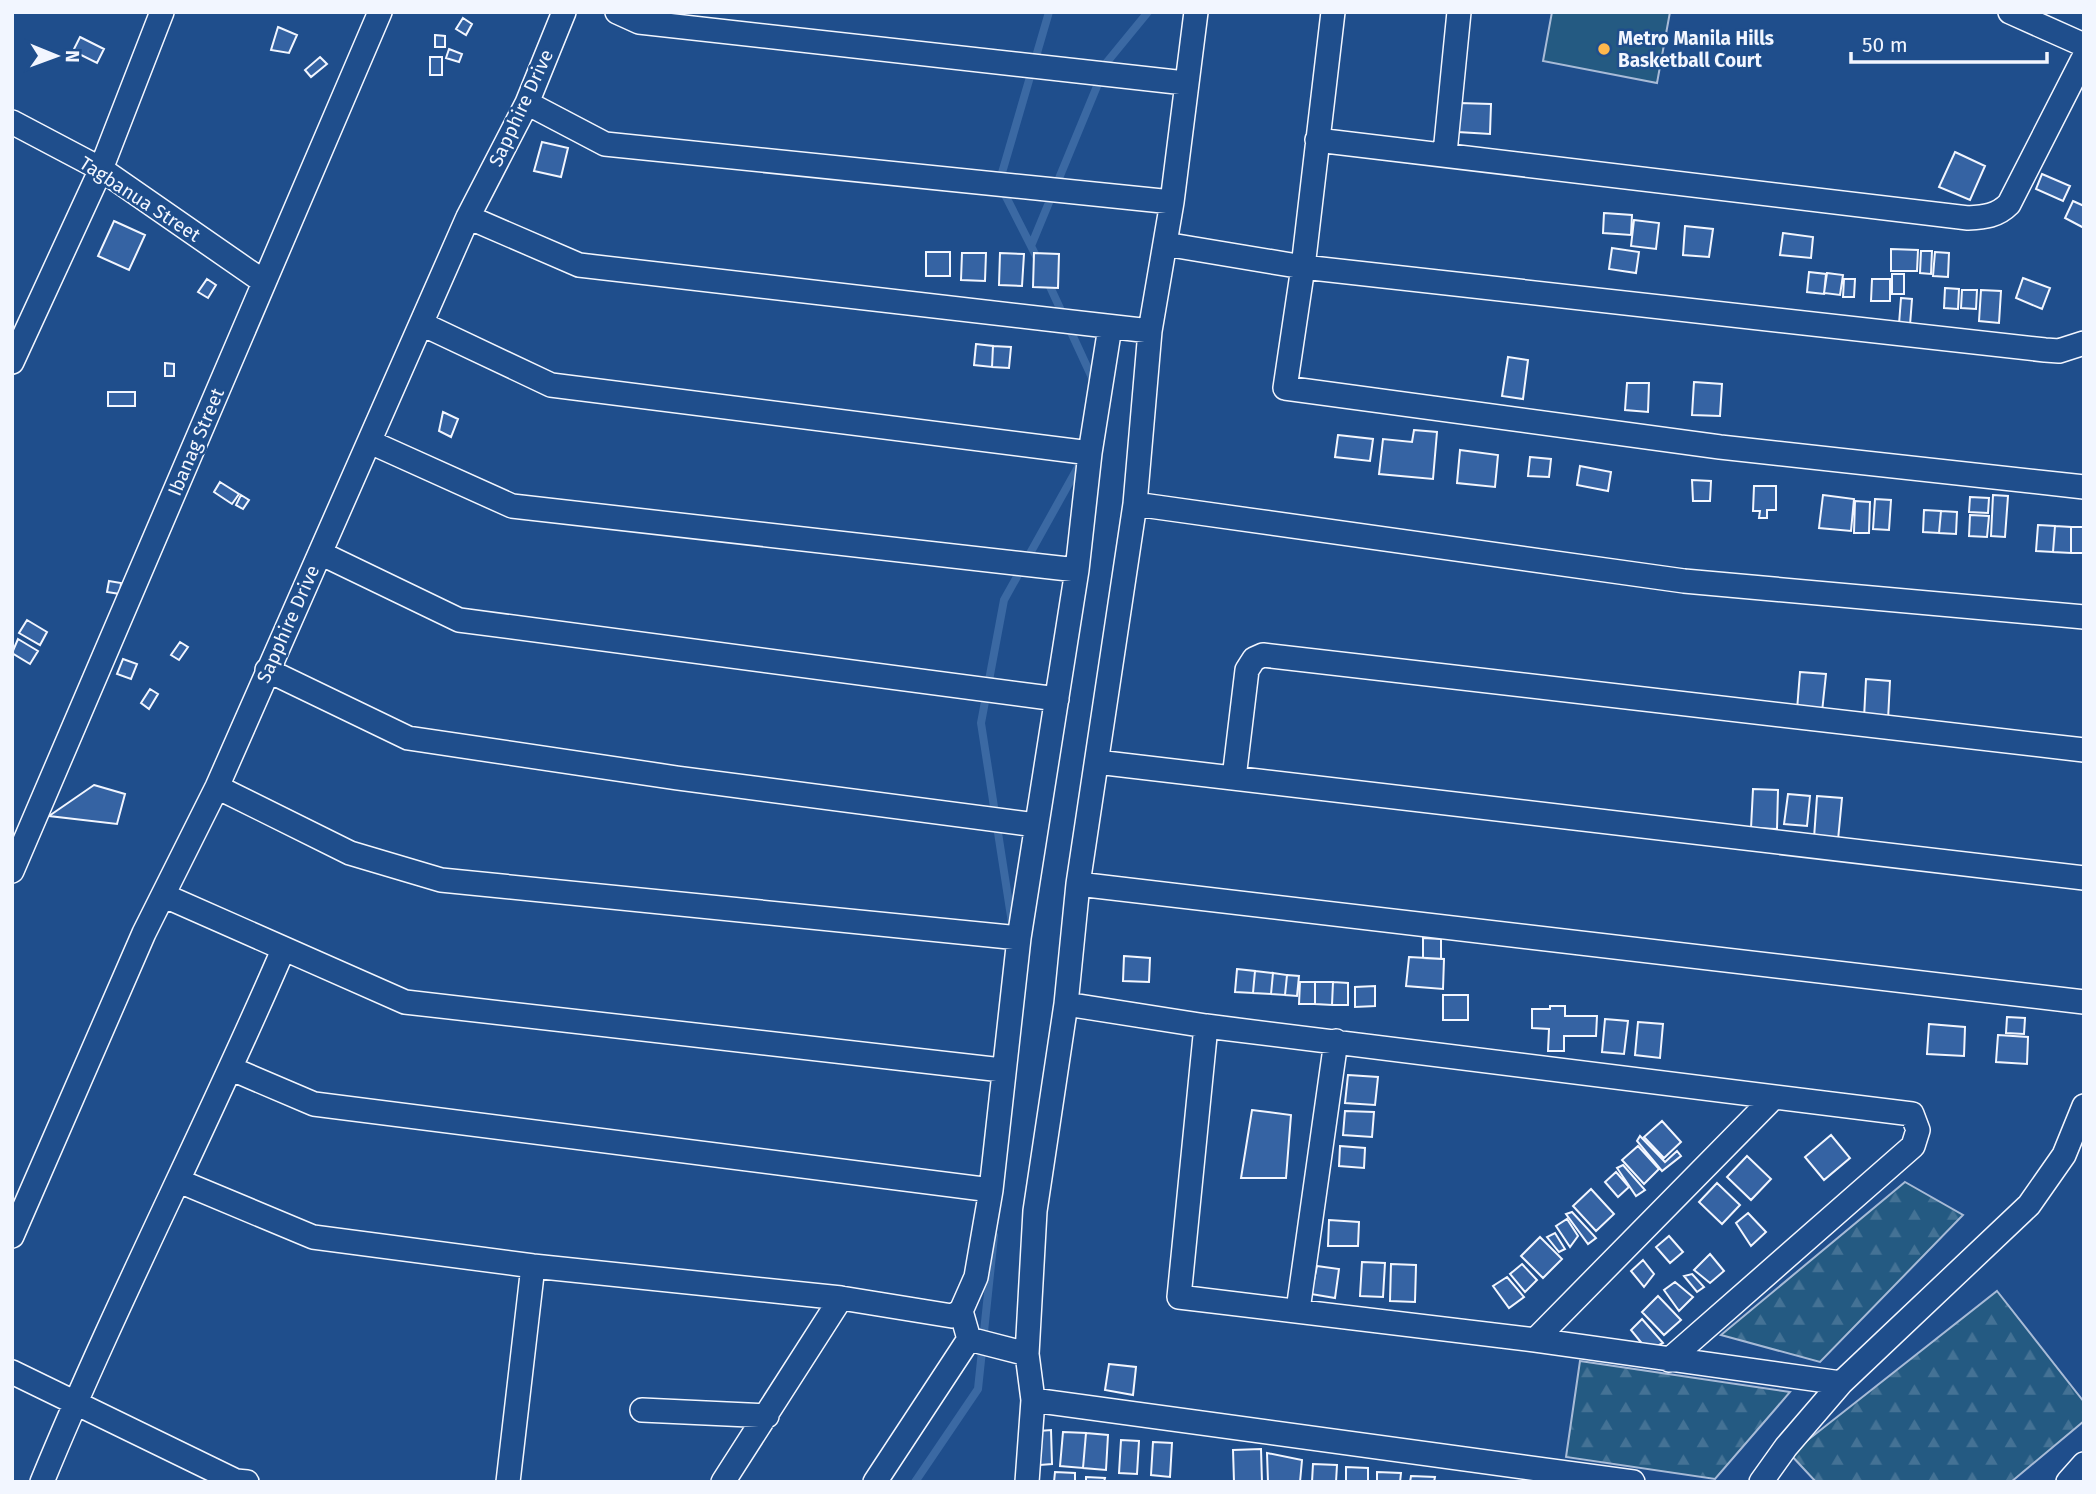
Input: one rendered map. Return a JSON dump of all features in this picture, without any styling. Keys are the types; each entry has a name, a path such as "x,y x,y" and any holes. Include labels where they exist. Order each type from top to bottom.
{"street":[{"path":"14,353 101,169 162,12"},
{"name":"Ibanag Street","path":"12,871 380,12"},
{"name":"Sapphire Drive","path":"12,1236 145,933 217,787 468,218 527,103 564,12"},
{"path":"617,12 639,22 1185,83"},
{"path":"1027,1482 1033,1400 1027,1354 1035,1211 1066,1004 1078,884 1135,504 1150,331 1172,202 1196,12"},
{"path":"1333,12 1303,267 1285,388 1720,447 2084,487"},
{"path":"1445,153 1459,12"},
{"path":"2010,12 2084,45"},
{"path":"1317,140 1445,153 1954,216 1987,217 2000,212 2009,204 2084,57"},
{"path":"527,103 605,144 1172,202"},
{"name":"Tagbanua Street","path":"12,122 101,169 264,282"},
{"path":"468,218 579,265 1150,331"},
{"path":"1165,244 1303,267 2045,350 2059,351 2084,343"},
{"path":"422,324 551,385 1090,453"},
{"path":"179,1181 313,1237 533,1266 841,1298 953,1316 961,1311 976,1277 992,1190 1002,1070 1019,938 1077,570 1090,453 1110,327"},
{"path":"370,442 512,506 1077,570"},
{"path":"1135,504 1684,581 2084,617"},
{"path":"320,553 459,620 1057,699"},
{"path":"1234,778 1247,670 1254,659 1263,655 2084,750"},
{"path":"267,670 408,738 677,778 1035,825"},
{"path":"1097,762 2084,878"},
{"path":"217,787 350,853 441,880 1019,938"},
{"path":"1078,884 2084,1002"},
{"path":"165,896 405,1002 1002,1070"},
{"path":"42,1482 74,1403 232,1069 283,950"},
{"path":"1066,1004 1206,1026 1773,1098 1906,1111 1916,1121 1917,1139 1669,1360"},
{"path":"1206,1026 1179,1297 1535,1340 1841,1383"},
{"path":"1298,1310 1336,1041"},
{"path":"232,1069 314,1104 992,1190"},
{"path":"1535,1340 1773,1098"},
{"path":"1761,1482 1786,1447 1841,1383 2029,1205 2063,1155 2084,1106"},
{"path":"508,1482 533,1266"},
{"path":"723,1482 841,1298"},
{"path":"961,1311 970,1339"},
{"path":"970,1339 1027,1354"},
{"path":"875,1482 970,1339"},
{"path":"12,1372 236,1480 247,1482"},
{"path":"1033,1400 1633,1482"},
{"path":"642,1410 767,1416"},
{"path":"2068,1482 2084,1464"}],"green space":[{"name":"Metro Manila Hills Basketball Court","path":"1552,12 1670,12 1657,83 1543,61"},
{"path":"1905,1182 1963,1215 1820,1362 1721,1335"},
{"path":"1997,1291 2084,1402 2084,1421 2011,1482 1816,1482 1790,1454"},
{"path":"1580,1361 1790,1392 1715,1479 1566,1457"}],"building":[{"path":"463,18 472,24 466,35 456,29"},
{"path":"278,27 297,35 289,53 271,50"},
{"path":"435,35 445,36 445,47 435,47"},
{"path":"80,37 104,49 97,63 73,51"},
{"path":"449,49 462,54 459,62 446,58"},
{"path":"320,57 327,64 311,77 305,70"},
{"path":"430,57 442,57 442,75 430,75"},
{"path":"1459,103 1491,104 1490,134 1458,132"},
{"path":"542,142 568,148 561,177 534,171"},
{"path":"1955,152 1985,166 1970,200 1939,187"},
{"path":"2042,174 2070,186 2063,201 2036,189"},
{"path":"2073,201 2084,206 2084,228 2065,218"},
{"path":"1604,213 1632,215 1631,235 1603,233"},
{"path":"1634,220 1659,223 1656,249 1631,246"},
{"path":"114,221 145,235 129,270 98,256"},
{"path":"1685,226 1713,229 1709,257 1683,255"},
{"path":"1783,233 1813,237 1811,258 1780,255"},
{"path":"1612,248 1639,252 1636,273 1609,269"},
{"path":"1891,249 1918,250 1917,271 1891,271"},
{"path":"1921,251 1932,251 1931,274 1920,273"},
{"path":"926,252 950,252 950,276 926,276"},
{"path":"1935,252 1949,253 1948,277 1933,276"},
{"path":"962,253 986,253 985,281 961,280"},
{"path":"1000,253 1024,254 1022,286 999,285"},
{"path":"1034,253 1059,254 1058,288 1033,287"},
{"path":"1809,272 1826,274 1824,294 1807,292"},
{"path":"1827,273 1843,275 1840,295 1824,293"},
{"path":"1892,274 1904,274 1904,294 1892,294"},
{"path":"2023,278 2050,288 2042,309 2016,298"},
{"path":"207,279 216,285 208,298 198,292"},
{"path":"1844,279 1855,279 1854,297 1843,297"},
{"path":"1872,279 1890,279 1890,301 1871,301"},
{"path":"1945,288 1959,289 1958,309 1944,308"},
{"path":"1962,290 1977,290 1976,309 1961,308"},
{"path":"1981,290 2001,291 1999,323 1979,321"},
{"path":"1901,298 1912,299 1910,325 1899,324"},
{"path":"976,344 993,346 992,367 974,365"},
{"path":"993,346 1011,347 1009,368 992,367"},
{"path":"1508,357 1528,360 1523,399 1502,396"},
{"path":"165,363 174,364 174,376 165,376"},
{"path":"1694,382 1722,384 1720,416 1692,415"},
{"path":"1627,383 1649,383 1648,412 1625,410"},
{"path":"108,392 135,392 135,406 108,406"},
{"path":"443,412 458,419 451,437 439,431"},
{"path":"1414,430 1437,432 1433,479 1379,474 1383,439 1412,442"},
{"path":"1338,435 1373,439 1370,461 1335,457"},
{"path":"1460,450 1498,455 1495,487 1457,483"},
{"path":"1530,457 1551,459 1549,477 1528,476"},
{"path":"1580,466 1611,472 1608,491 1577,485"},
{"path":"1692,480 1711,481 1710,501 1693,501"},
{"path":"220,482 239,494 232,504 214,492"},
{"path":"1754,486 1776,486 1776,510 1767,510 1767,518 1759,518 1760,511 1753,511"},
{"path":"241,495 249,500 243,509 236,505"},
{"path":"1823,495 1854,499 1851,531 1819,528"},
{"path":"1993,495 2008,496 2005,537 1991,536"},
{"path":"1970,497 1989,498 1988,513 1969,512"},
{"path":"1875,499 1891,500 1889,530 1873,529"},
{"path":"1855,501 1870,502 1869,533 1854,533"},
{"path":"1924,510 1941,511 1939,533 1923,532"},
{"path":"1941,511 1957,512 1956,534 1939,533"},
{"path":"1970,515 1989,516 1987,537 1969,536"},
{"path":"2038,525 2055,526 2053,552 2036,551"},
{"path":"2055,526 2071,527 2071,553 2053,552"},
{"path":"2071,527 2084,527 2084,553 2071,553"},
{"path":"109,581 121,583 120,594 107,592"},
{"path":"27,620 47,632 40,645 19,633"},
{"path":"18,639 38,651 30,664 12,653"},
{"path":"180,642 188,647 179,660 171,655"},
{"path":"123,659 137,664 131,679 117,674"},
{"path":"1800,672 1826,674 1822,712 1797,710"},
{"path":"1866,679 1890,681 1888,720 1864,718"},
{"path":"150,689 158,694 149,709 141,703"},
{"path":"94,785 125,794 117,824 49,816"},
{"path":"1753,789 1778,790 1777,829 1751,828"},
{"path":"1788,794 1810,796 1807,826 1784,824"},
{"path":"1817,796 1842,798 1838,840 1814,838"},
{"path":"1423,938 1441,939 1441,959 1423,958"},
{"path":"1124,956 1150,958 1149,982 1123,981"},
{"path":"1409,957 1444,959 1443,989 1406,986"},
{"path":"1237,969 1255,971 1253,993 1235,992"},
{"path":"1255,971 1273,973 1271,994 1253,993"},
{"path":"1273,973 1287,975 1285,995 1271,994"},
{"path":"1287,975 1299,976 1297,996 1285,995"},
{"path":"1300,982 1315,982 1315,1004 1299,1004"},
{"path":"1315,982 1333,982 1332,1005 1315,1004"},
{"path":"1333,982 1348,983 1348,1005 1332,1005"},
{"path":"1375,986 1375,1006 1355,1007 1355,987"},
{"path":"1443,995 1468,995 1468,1020 1443,1020"},
{"path":"1550,1006 1565,1006 1565,1016 1597,1016 1596,1036 1564,1036 1564,1051 1548,1051 1549,1029 1532,1028 1532,1009 1550,1009"},
{"path":"2007,1017 2025,1018 2024,1034 2006,1033"},
{"path":"1605,1019 1628,1021 1624,1054 1602,1052"},
{"path":"1638,1022 1663,1024 1660,1058 1635,1055"},
{"path":"1929,1024 1965,1027 1964,1056 1927,1054"},
{"path":"1998,1035 2028,1037 2027,1064 1996,1062"},
{"path":"1348,1075 1378,1077 1375,1105 1345,1103"},
{"path":"1252,1110 1291,1115 1286,1178 1241,1178"},
{"path":"1345,1111 1374,1112 1372,1137 1343,1135"},
{"path":"1662,1121 1681,1142 1664,1158 1644,1137"},
{"path":"1831,1135 1850,1158 1824,1180 1805,1157"},
{"path":"1640,1136 1665,1162 1677,1151 1681,1156 1662,1171 1637,1141"},
{"path":"1340,1146 1365,1148 1364,1168 1339,1166"},
{"path":"1638,1146 1659,1169 1644,1184 1622,1160"},
{"path":"1747,1156 1771,1179 1751,1200 1727,1177"},
{"path":"1623,1165 1645,1190 1636,1196 1617,1168"},
{"path":"1616,1172 1629,1187 1618,1197 1605,1182"},
{"path":"1717,1183 1740,1205 1722,1224 1699,1202"},
{"path":"1591,1189 1614,1214 1596,1231 1573,1206"},
{"path":"1572,1212 1596,1238 1588,1244 1566,1214"},
{"path":"1748,1213 1766,1232 1751,1246 1736,1223"},
{"path":"1567,1219 1578,1236 1570,1247 1556,1226"},
{"path":"1329,1220 1359,1222 1358,1246 1328,1246"},
{"path":"1555,1233 1565,1249 1559,1252 1547,1237"},
{"path":"1669,1236 1683,1252 1670,1263 1656,1247"},
{"path":"1540,1237 1562,1259 1543,1278 1521,1256"},
{"path":"1710,1254 1724,1271 1710,1283 1694,1270"},
{"path":"1643,1260 1654,1274 1644,1287 1631,1271"},
{"path":"1362,1262 1385,1263 1383,1297 1360,1296"},
{"path":"1391,1264 1416,1265 1415,1302 1390,1301"},
{"path":"1522,1264 1537,1280 1525,1292 1510,1274"},
{"path":"1317,1266 1339,1269 1335,1298 1311,1294"},
{"path":"1692,1274 1704,1287 1697,1292 1684,1276"},
{"path":"1507,1277 1524,1297 1509,1308 1493,1286"},
{"path":"1675,1282 1693,1297 1679,1311 1664,1290"},
{"path":"1658,1296 1681,1320 1664,1335 1642,1312"},
{"path":"1642,1319 1663,1343 1648,1351 1631,1330"},
{"path":"1109,1364 1136,1367 1133,1395 1105,1390"},
{"path":"1051,1430 1052,1464 1040,1465 1039,1431"},
{"path":"1063,1432 1086,1433 1083,1468 1060,1466"},
{"path":"1086,1433 1108,1435 1106,1470 1083,1468"},
{"path":"1121,1440 1139,1441 1137,1474 1119,1473"},
{"path":"1153,1442 1172,1443 1170,1477 1151,1475"},
{"path":"1261,1449 1262,1482 1234,1482 1233,1450"},
{"path":"1267,1453 1302,1460 1300,1482 1268,1482"},
{"path":"1313,1464 1337,1465 1336,1482 1312,1482"},
{"path":"1346,1467 1368,1468 1368,1482 1346,1482"},
{"path":"1055,1472 1075,1473 1075,1482 1054,1482"},
{"path":"1377,1472 1401,1473 1400,1482 1377,1482"},
{"path":"1411,1476 1435,1477 1434,1482 1410,1482"},
{"path":"1086,1477 1105,1478 1104,1482 1086,1482"}],"waterway":[{"path":"1031,246 999,183 1049,12"},
{"path":"1038,260 1031,246 1107,62 1148,12"},
{"path":"1046,278 1095,384"},
{"path":"1012,923 981,723 1004,600 1082,460"},
{"path":"915,1482 978,1389 994,1236"}],"place":[{"name":"Metro Manila Hills Basketball Court","path":"1604,49"}]}
